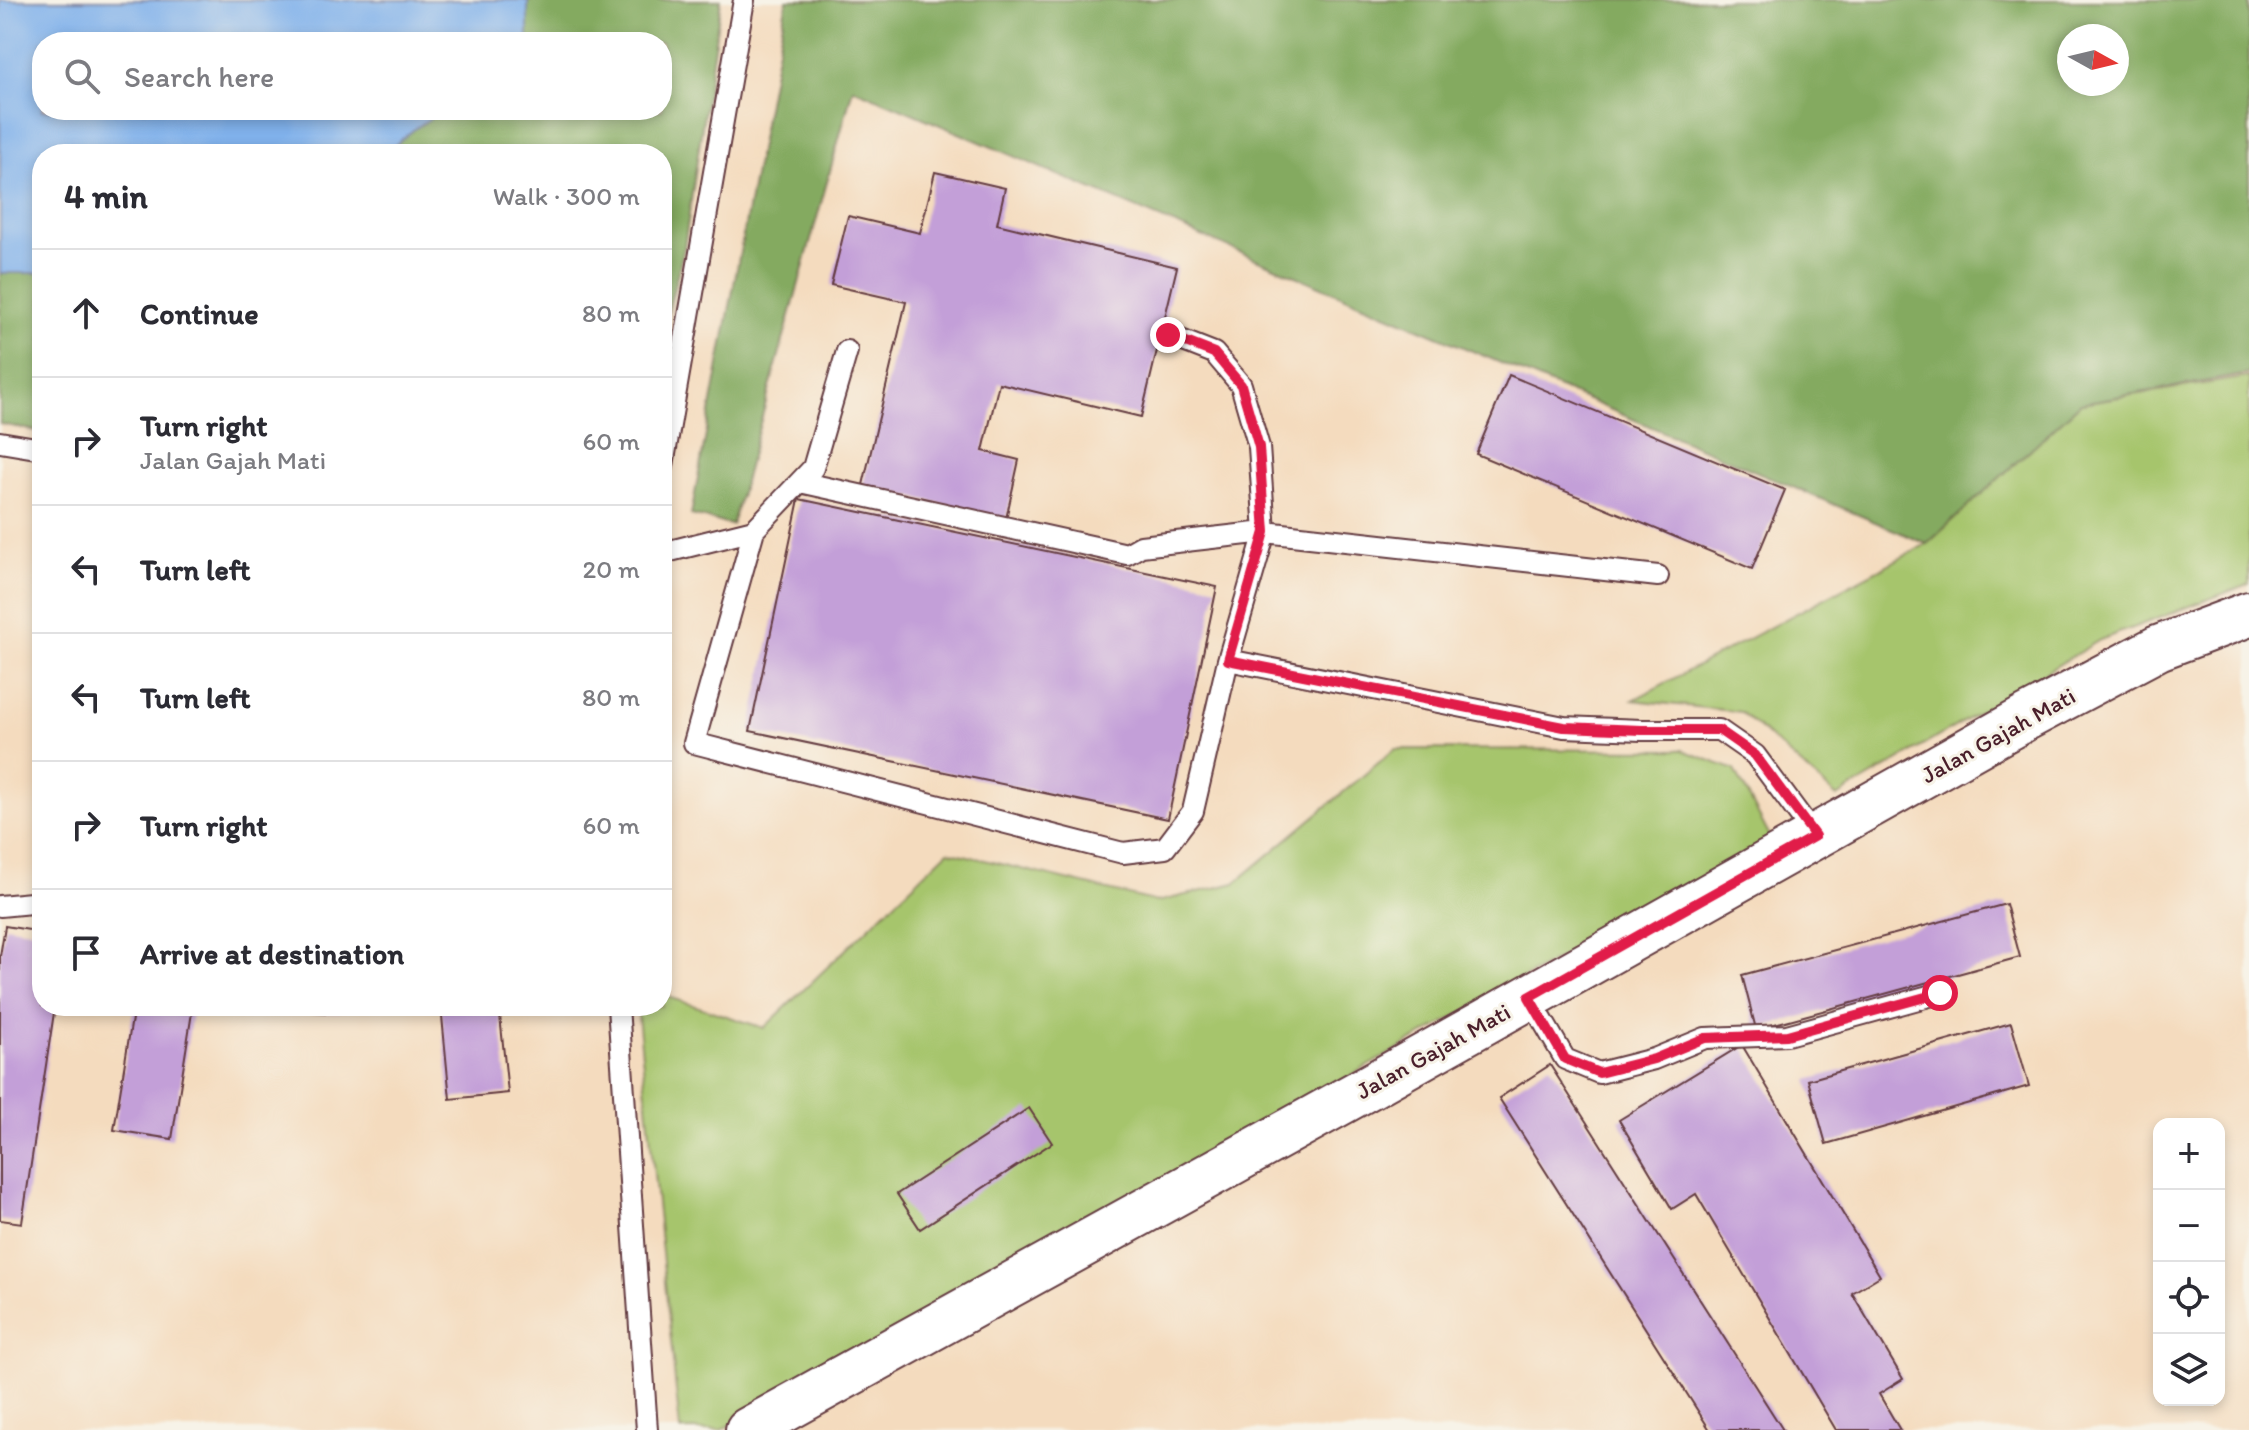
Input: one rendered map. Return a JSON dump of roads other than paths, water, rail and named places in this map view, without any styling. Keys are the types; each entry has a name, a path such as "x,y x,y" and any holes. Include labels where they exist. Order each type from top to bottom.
{"main road":[{"name":"Jalan Gajah Mati","path":"748,1430 2024,719 2158,648 2249,614"}],"lane":[{"path":"672,414 744,0"},
{"path":"847,351 813,468 754,530 694,743 1123,853 1165,848 1193,811 1228,660 1265,532 1259,447 1241,385 1214,353 1168,335"},
{"path":"0,442 32,447"},
{"path":"800,482 1127,554 1141,546 1265,532 1658,576"},
{"path":"672,550 754,530"},
{"path":"1228,660 1564,727 1719,730 1755,755 1815,836"},
{"path":"0,906 32,903"},
{"path":"1529,997 1565,1059 1599,1073 1654,1059 1705,1038 1787,1035 1940,993"},
{"path":"619,1016 647,1430"}],"water":[{"path":"0,0 528,0 528,32 32,32 32,120 428,120 396,144 32,144 32,273 0,273"}]}
